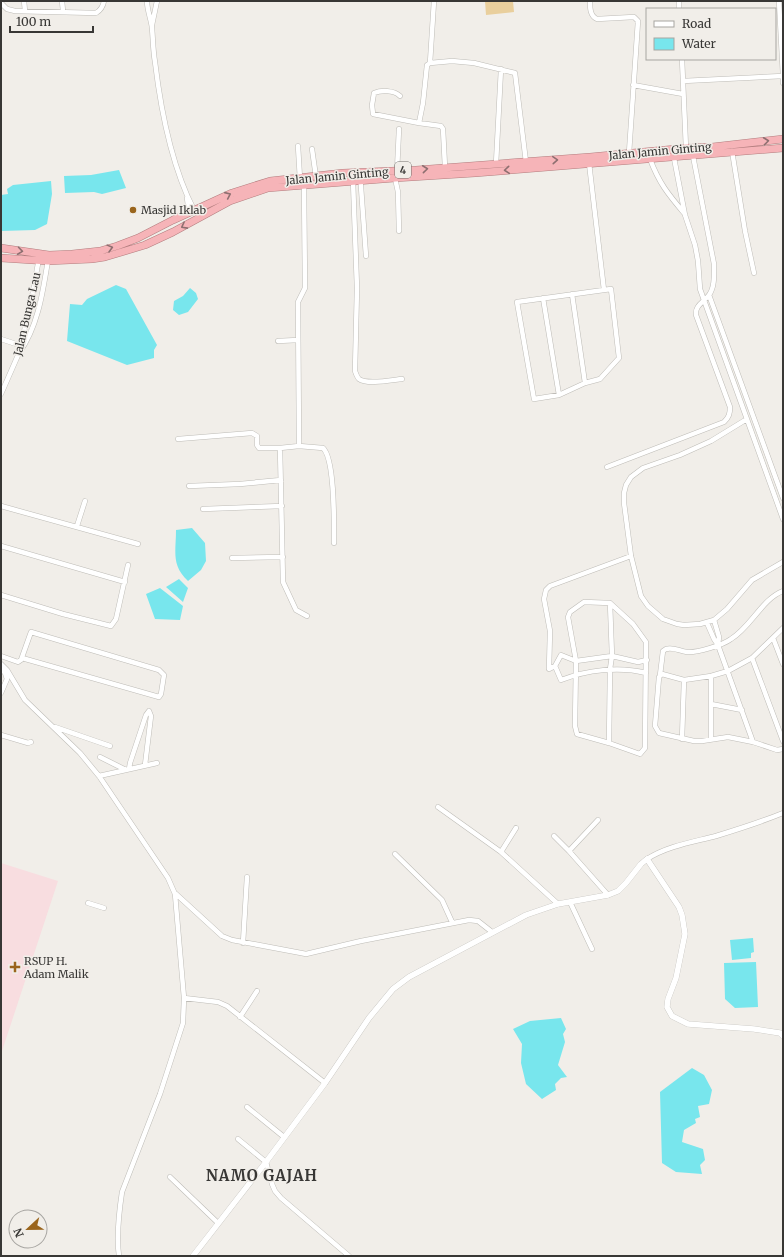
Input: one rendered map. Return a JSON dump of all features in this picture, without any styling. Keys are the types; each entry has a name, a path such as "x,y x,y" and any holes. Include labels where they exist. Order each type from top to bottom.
{"highway":[{"name":"Jalan Jamin Ginting","path":"49,258 88,253 117,246 138,238 232,193 270,181 357,181 445,167 720,146 783,139"},
{"name":"Jalan Jamin Ginting","path":"1,258 39,257 92,259 137,248 158,240 230,201 248,194 268,188 302,182 316,177 344,173 475,173 783,148"},
{"name":"Jalan Jamin Ginting","path":"1,248 39,257"}],"street":[{"path":"24,1 25,11"},
{"path":"62,1 63,11"},
{"path":"1,3 10,10 96,13 101,10 104,1"},
{"path":"147,1 152,26 160,100 172,154 192,211"},
{"path":"152,26 157,1"},
{"path":"420,123 427,65 430,63 434,1"},
{"path":"590,1 592,14 597,19 634,17 638,19 638,37 633,85 629,153"},
{"path":"779,1 783,83"},
{"path":"682,60 686,148"},
{"path":"430,63 452,61 474,63 515,73 526,162"},
{"path":"496,164 501,69"},
{"path":"683,81 783,76"},
{"path":"633,85 683,94"},
{"path":"400,96 391,92 374,93 372,105 373,114 440,126 443,129 445,167"},
{"path":"399,129 396,174 399,231"},
{"path":"298,146 302,182 305,288 298,302 299,446"},
{"path":"312,149 316,177"},
{"path":"732,152 745,231 754,273"},
{"path":"607,467 724,422 730,413 730,407 696,315 697,307 709,295 715,276 693,156"},
{"path":"674,158 685,215 695,245 698,261 700,290 703,300 783,519"},
{"path":"650,159 656,176 685,215"},
{"path":"589,163 604,290"},
{"path":"360,173 357,181 356,376 363,381 369,382 402,379"},
{"path":"357,181 366,256"},
{"name":"Jalan Bunga Lau","path":"1,394 22,346 39,257"},
{"path":"1,339 22,346 38,314 49,258"},
{"path":"610,289 619,358 600,379 585,383 559,395 534,399 517,302 572,294 610,289"},
{"path":"572,294 585,383"},
{"path":"709,295 783,498"},
{"path":"543,298 559,395"},
{"path":"278,341 298,340"},
{"path":"747,419 711,441 680,455 643,468 631,477 626,485 624,503 631,556 641,596 648,606 663,619 676,624 684,625 707,623 714,620 727,608 752,580 783,562"},
{"path":"178,439 252,433 258,438 257,445 259,448 299,446 323,448 327,452 332,482 334,543"},
{"path":"280,448 283,582 296,610 307,616"},
{"path":"189,486 240,484 281,480"},
{"path":"77,526 85,501"},
{"path":"1,506 138,544"},
{"path":"203,509 282,506"},
{"path":"1,546 125,582"},
{"path":"631,556 550,586 546,590 544,599 550,631 550,669 555,666 561,655 576,661 612,656 638,662 647,660"},
{"path":"232,558 282,557"},
{"path":"1,595 63,614 111,626 116,619 128,565"},
{"path":"783,591 774,595 736,636 730,640 693,652 686,652 671,648 666,648 663,651 659,677 656,719 657,730 659,733 682,739 694,741 728,737 753,742 778,750 783,749"},
{"path":"584,602 610,603 633,624 646,642 645,748 640,754 609,743 576,734 576,661 568,616 570,612 584,602"},
{"path":"609,743 610,669 612,656 610,603"},
{"path":"714,620 720,637 718,644"},
{"path":"707,623 714,639 718,644 753,742"},
{"path":"660,675 662,674 684,680 711,676 728,671 752,658 783,628"},
{"path":"1,656 18,662 22,658 31,632 159,670 164,675 161,694 159,697 22,658"},
{"path":"774,638 783,664"},
{"path":"752,658 783,742"},
{"path":"1,664 7,670 25,700 80,753 99,776 168,878 175,894 184,998 183,1023 160,1094 122,1192 119,1209 119,1256"},
{"path":"555,666 561,680 575,674 610,669 646,673"},
{"path":"1,669 5,673 7,679 1,693"},
{"path":"711,676 711,739"},
{"path":"682,739 684,680"},
{"path":"710,704 742,710"},
{"path":"128,770 146,716 150,711 152,716 145,765"},
{"path":"53,726 110,746"},
{"path":"1,735 28,743 31,742"},
{"path":"100,757 128,770"},
{"path":"99,776 157,763"},
{"path":"438,807 501,852 558,904"},
{"path":"193,1256 325,1083 369,1018 393,989 409,977 526,915 558,904 608,895 618,891 641,864 654,854 668,848 730,832 783,814"},
{"path":"569,851 598,820"},
{"path":"501,852 516,828"},
{"path":"554,836 608,895"},
{"path":"395,854 442,900 452,922"},
{"path":"647,859 679,907 684,926 685,934 678,972 668,999 667,1007 672,1016 688,1024 754,1029 780,1033 783,1036"},
{"path":"243,942 247,878"},
{"path":"175,894 222,936 232,940 306,954 452,922 475,920 483,924 492,932"},
{"path":"570,902 592,948"},
{"path":"88,903 104,908"},
{"path":"240,1017 257,991"},
{"path":"184,998 218,1002 227,1006 325,1083"},
{"path":"247,1107 284,1137"},
{"path":"238,1139 266,1162 272,1184 275,1191 281,1198 349,1256"},
{"path":"170,1177 218,1223"}],"shaded area":[{"path":"485,1 513,1 514,12 486,15"},
{"name":"RSUP H. Adam Malik","path":"1,863 58,881 1,1054"}],"water":[{"path":"119,170 126,188 102,194 94,192 65,193 64,176 91,175"},
{"path":"51,181 52,194 47,224 35,230 1,231 1,195 8,194 7,189 13,185"},
{"path":"116,285 126,289 157,345 154,350 154,358 127,365 67,341 70,304 82,305 87,299"},
{"path":"190,288 196,293 198,299 188,312 179,315 173,310 174,301 183,296"},
{"path":"192,528 205,543 206,561 201,570 188,581 177,564 175,552 176,530"},
{"path":"179,579 188,588 183,602 166,587"},
{"path":"160,588 183,606 180,620 155,619 146,594"},
{"path":"753,938 754,952 751,953 751,958 732,960 730,940"},
{"path":"756,962 758,1007 735,1008 725,999 724,963"},
{"path":"561,1018 566,1029 563,1034 565,1042 558,1065 567,1077 561,1078 555,1084 556,1090 542,1099 526,1084 521,1063 522,1044 513,1029 530,1021"},
{"path":"692,1068 704,1075 712,1090 709,1104 698,1106 700,1117 695,1119 696,1123 684,1130 682,1142 703,1149 705,1160 700,1165 702,1174 676,1172 662,1163 660,1092"}],"place":[{"name":"Masjid Iklab","path":"133,210"},
{"name":"RSUP H. Adam Malik","path":"15,967"}],"district":[{"name":"NAMO GAJAH","path":"262,1175"}]}
